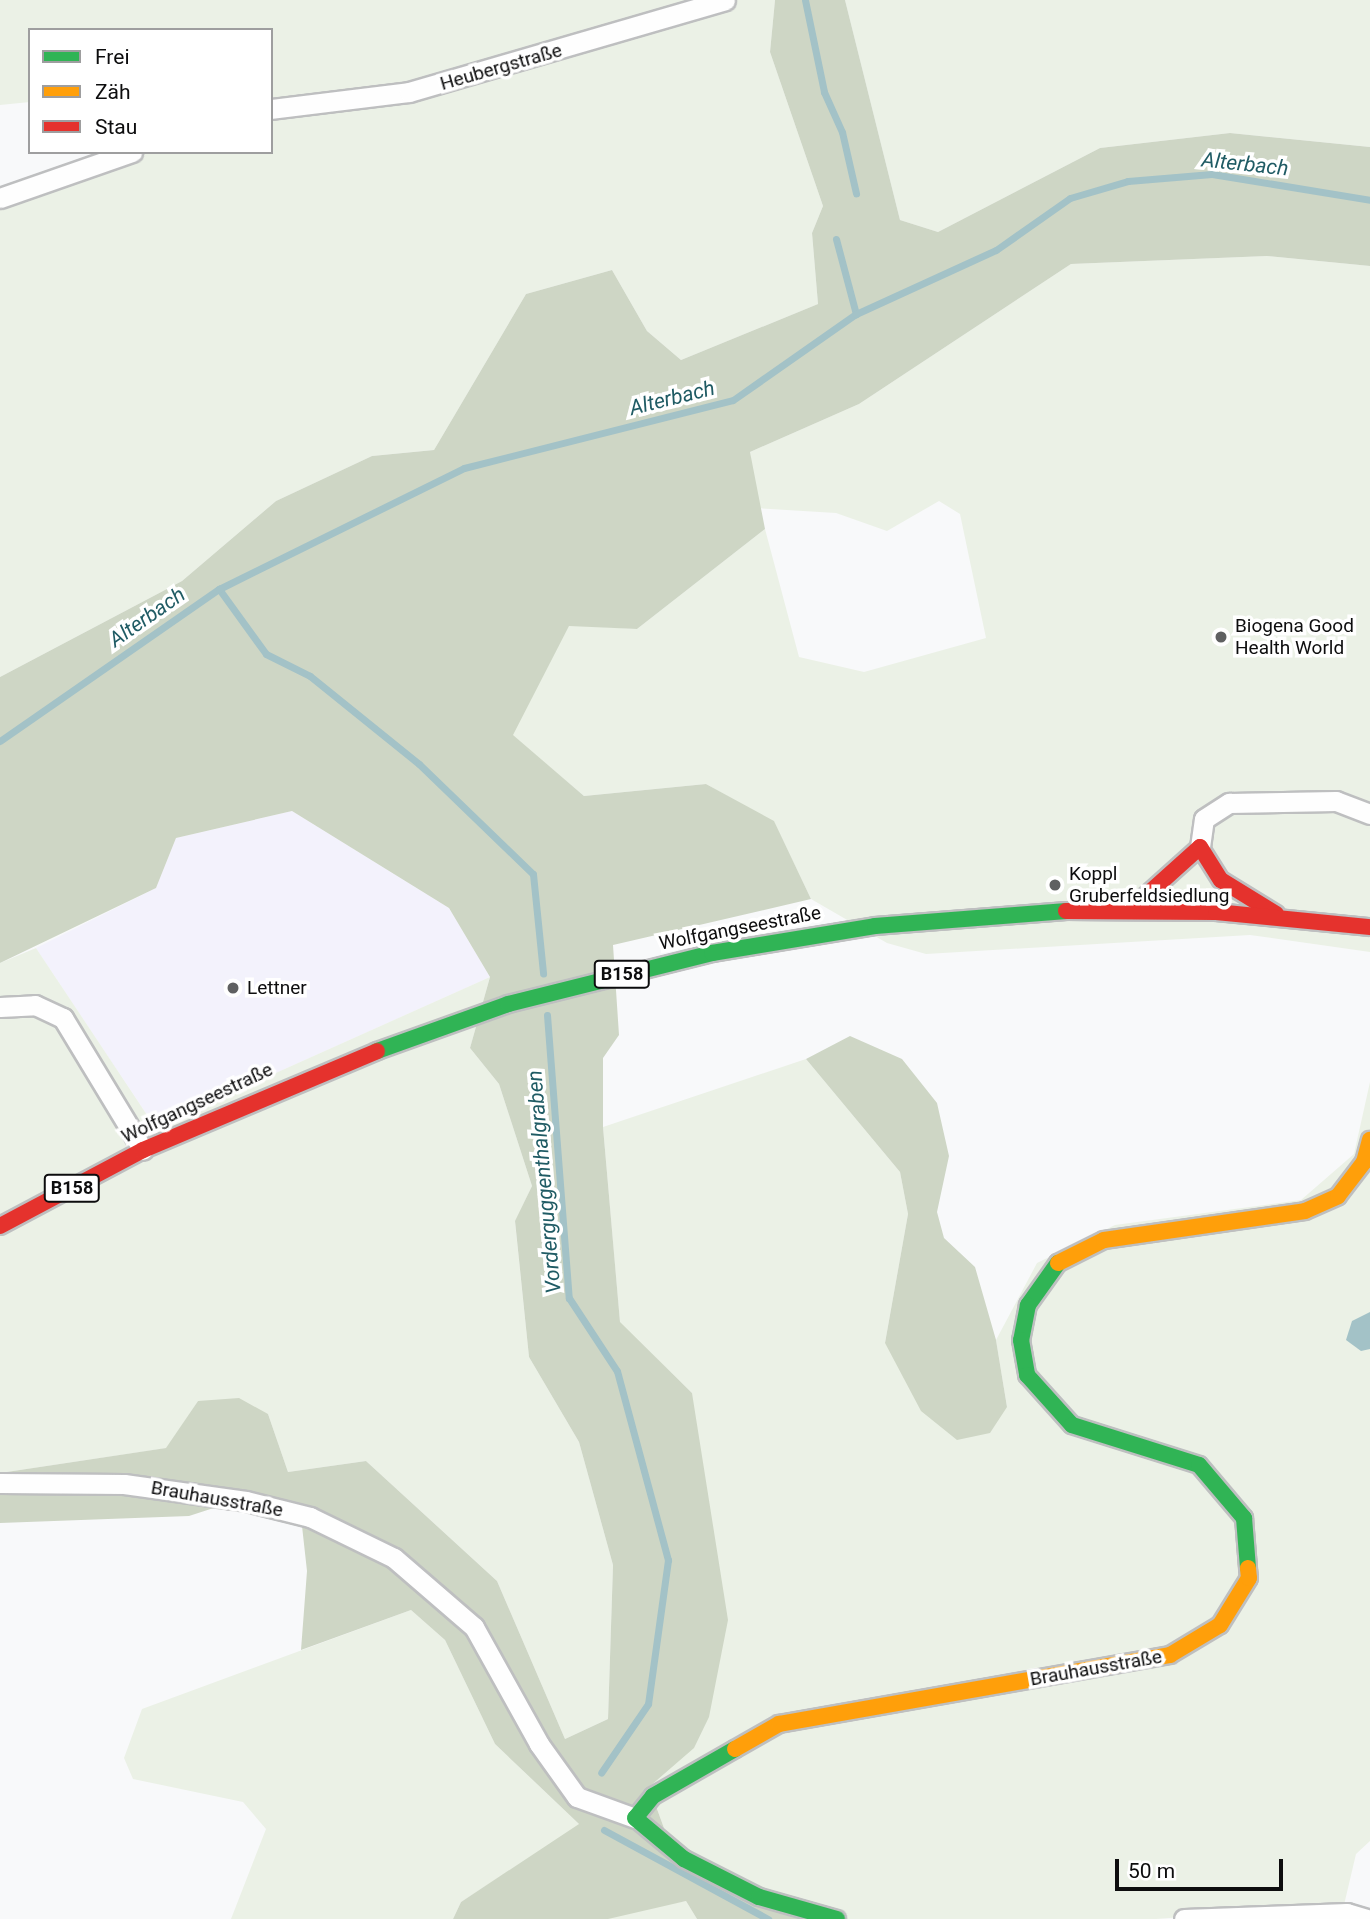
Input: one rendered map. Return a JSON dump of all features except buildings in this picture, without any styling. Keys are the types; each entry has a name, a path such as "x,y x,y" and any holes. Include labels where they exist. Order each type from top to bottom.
{"street":[{"name":"Heubergstraße","path":"273,109 409,92 725,0"},
{"path":"0,198 126,154"},
{"path":"1130,910 1200,847 1204,819 1228,803 1336,801 1370,814"},
{"path":"1200,847 1221,880 1280,916"},
{"name":"Wolfgangseestraße","path":"0,1226 143,1150 313,1074 445,1024 579,984 821,933 1130,910 1280,916 1370,927"},
{"path":"0,1007 34,1005 63,1018 143,1150"},
{"name":"Brauhausstraße","path":"635,1818 653,1796 779,1724 1170,1655 1220,1625 1249,1577 1244,1518 1199,1465 1072,1425 1027,1375 1021,1340 1028,1305 1061,1261 1104,1240 1241,1225 1327,1201 1364,1162 1370,1140"},
{"name":"Brauhausstraße","path":"0,1483 124,1484 246,1501 310,1517 394,1558 474,1627 539,1744 577,1797 635,1818 684,1859 759,1897 837,1919"},
{"path":"1184,1919 1334,1913 1367,1919"}],"shaded area":[{"path":"0,0 775,0 770,52 823,206 812,233 818,304 681,360 647,331 612,270 526,294 434,450 372,456 276,501 182,581 0,677 0,206 101,173 96,154 273,154 273,28 28,28 28,102 0,105"},
{"path":"845,0 1370,0 1370,147 1230,133 1100,148 938,232 900,220"},
{"path":"1267,256 1370,266 1370,952 1250,935 926,954 887,943 811,899 774,822 706,784 584,796 512,735 569,625 637,629 765,529 799,657 864,672 986,638 960,514 939,501 887,531 836,513 756,508 750,452 859,404 1071,264"},
{"path":"292,811 449,908 490,977 155,1127 36,948 156,888 176,838"},
{"path":"36,948 155,1127 490,977 470,1048 499,1084 532,1186 515,1222 529,1357 579,1442 613,1565 608,1719 565,1739 497,1581 366,1461 288,1472 268,1414 198,1401 167,1448 0,1473 0,963"},
{"path":"806,1059 900,1172 908,1214 885,1343 1007,1407 996,1340 1037,1263 1115,1225 1301,1200 1354,1154 1370,1082 1370,1841 1356,1854 1344,1905 1156,1919 837,1919 680,1872 649,1787 692,1393 620,1323 603,1127"},
{"path":"411,1610 445,1640 495,1744 580,1825 461,1902 453,1919 231,1919 266,1829 243,1802 133,1779 124,1758 142,1709"},
{"path":"686,1901 697,1919 608,1919 610,1914"}],"green space":[{"path":"775,0 845,0 900,220 938,232 1100,148 1230,133 1370,147 1370,266 1267,256 1071,264 859,404 750,452 765,529 637,629 569,626 513,735 584,796 706,784 774,821 811,899 613,945 619,1035 603,1058 603,1127 620,1322 692,1393 728,1620 709,1717 694,1748 649,1787 680,1872 837,1919 697,1919 686,1901 608,1919 453,1919 461,1902 579,1824 495,1744 445,1640 411,1610 301,1650 307,1571 301,1517 229,1503 189,1516 0,1523 0,1473 166,1448 198,1401 239,1398 268,1414 288,1472 366,1461 497,1581 565,1739 608,1719 613,1565 579,1442 529,1357 515,1221 532,1186 499,1084 470,1048 490,977 449,908 292,811 176,838 156,888 0,963 0,677 182,581 276,501 372,456 434,450 526,294 612,270 647,331 681,360 818,304 812,233 823,206 770,52"},
{"path":"850,1036 902,1059 937,1103 949,1156 937,1212 944,1238 975,1267 996,1340 1007,1407 990,1433 957,1440 921,1411 885,1343 908,1214 900,1172 806,1059"}],"water":[{"path":"1370,1312 1370,1349 1361,1351 1346,1340 1352,1321"}],"waterway":[{"path":"805,0 824,92 842,132 856,193"},
{"name":"Alterbach","path":"0,741 219,589 464,468 733,400 856,314 996,250 1070,198 1128,181 1212,174 1370,200"},
{"path":"836,239 856,314"},
{"name":"Vorderguggenthalgraben","path":"219,589 266,654 310,676 419,764 533,874 543,973"},
{"name":"Vorderguggenthalgraben","path":"547,1015 569,1298 617,1371 668,1560 648,1704 601,1773"},
{"name":"Vorderguggenthalgraben","path":"604,1830 768,1919"}],"traffic: fast":[{"path":"377,1051 508,1004 712,953 875,926 1066,911"},
{"path":"1058,1263 1028,1305 1021,1340 1027,1375 1072,1425 1199,1465 1244,1518 1248,1568"},
{"path":"735,1749 653,1796 635,1818 684,1859 759,1897 837,1919"}],"traffic: slow":[{"path":"1058,1263 1104,1240 1305,1211 1338,1196 1364,1162 1370,1140"},
{"path":"735,1749 779,1724 1170,1655 1220,1625 1249,1578 1248,1568"}],"traffic: jam":[{"path":"1130,910 1200,847 1221,880 1276,914"},
{"path":"1066,911 1216,912 1370,927"},
{"path":"0,1226 143,1150 377,1051"}],"place":[{"name":"Biogena Good Health World","path":"1221,637"},
{"name":"Koppl Gruberfeldsiedlung","path":"1055,885"},
{"name":"Lettner","path":"233,988"}]}
